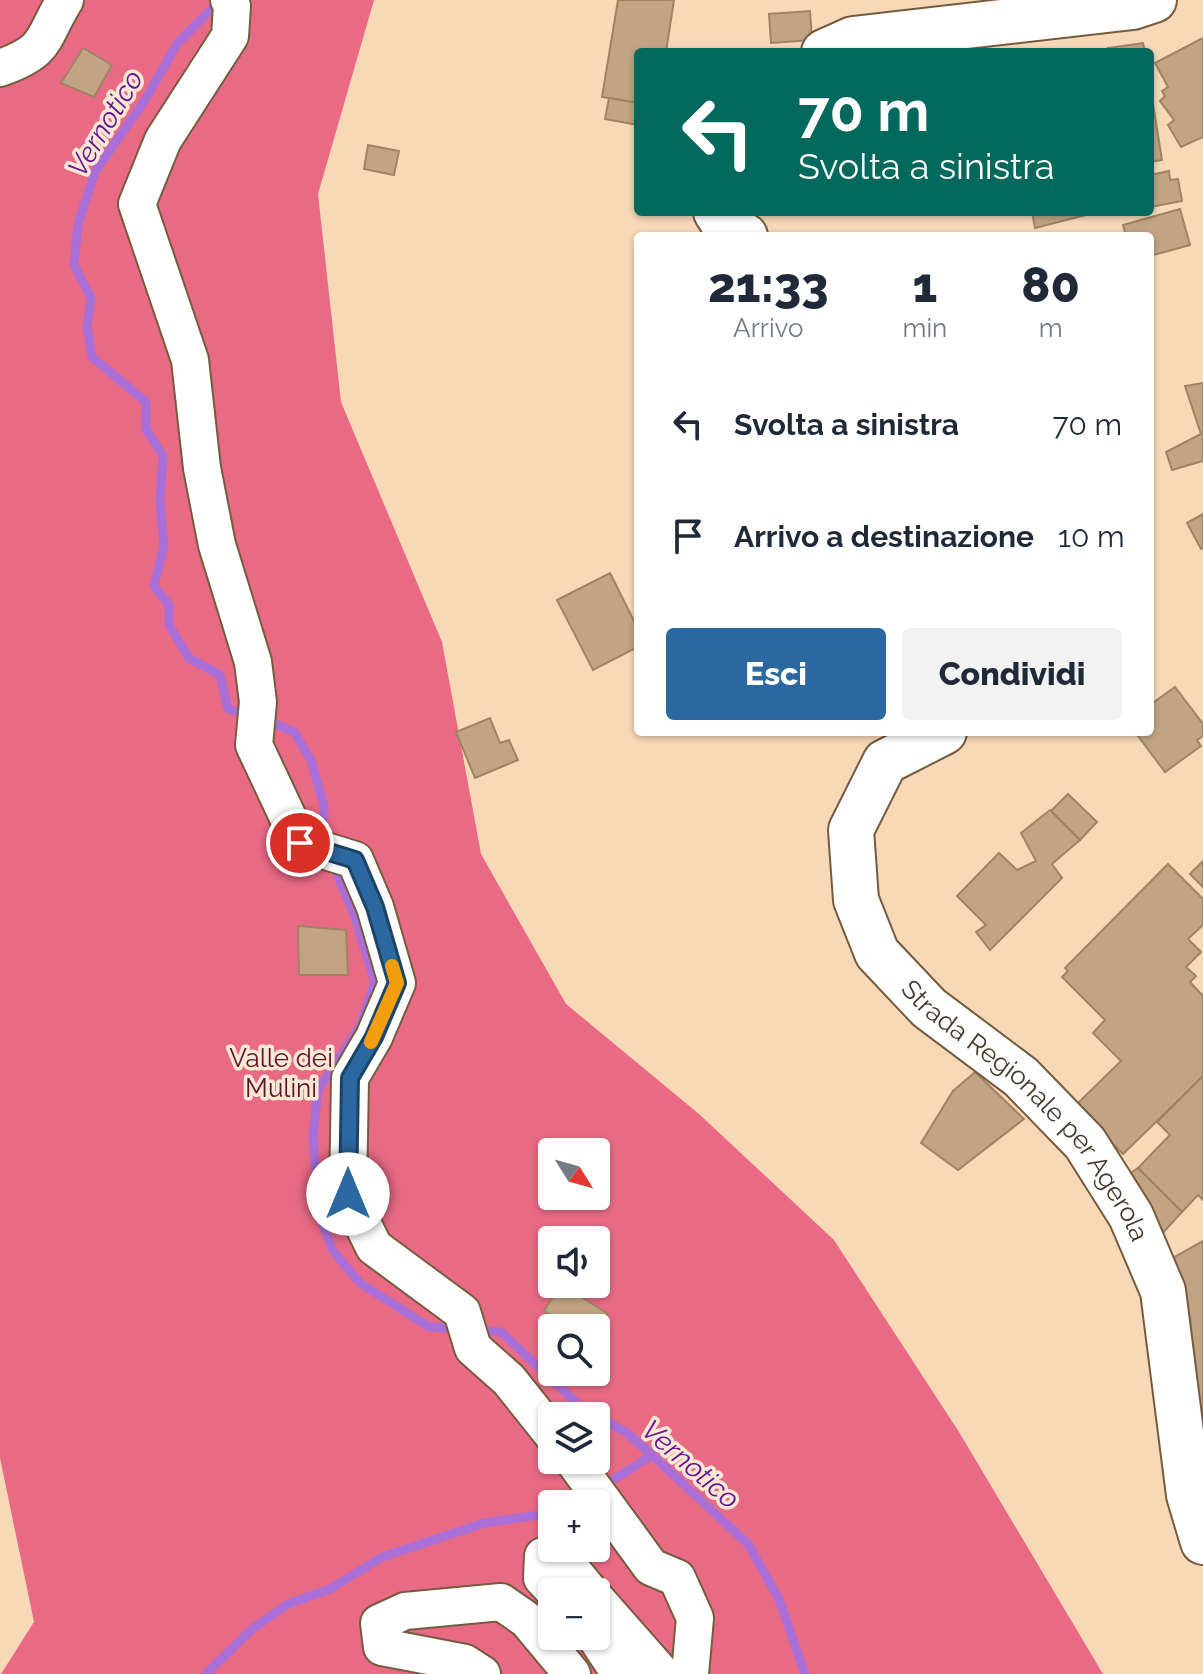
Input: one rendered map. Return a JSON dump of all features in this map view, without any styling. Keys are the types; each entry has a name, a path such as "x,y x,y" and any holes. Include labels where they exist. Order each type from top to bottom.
{"main road":[{"path":"833,48 853,39 1119,9 1154,0"},
{"path":"719,216 723,223 738,232"},
{"name":"Strada Regionale per Agerola","path":"936,736 885,762 851,830 856,900 877,953 929,1008 1032,1088 1085,1143 1131,1216 1163,1291 1189,1495 1203,1542"}],"street":[{"path":"0,68 30,58 48,36 65,0"},
{"path":"231,3 230,36 163,140 137,204 190,360 202,468 217,545 253,662 254,745 300,843 355,860 375,907 397,983 374,1037 350,1078 348,1194 374,1247 462,1312 473,1348 509,1380 538,1416"},
{"path":"583,1474 651,1567 677,1578 695,1618 690,1674"},
{"path":"542,1578 543,1556 567,1564 578,1578"},
{"path":"482,1674 465,1663 382,1647 379,1623 405,1611 501,1602 527,1620 572,1674"},
{"path":"610,1615 662,1674"},
{"path":"604,1650 620,1674"}],"green space":[{"name":"Valle dei Mulini","path":"0,0 374,0 318,194 341,402 442,642 481,854 566,1004 699,1114 834,1240 959,1432 1103,1674 1,1674 34,1622 0,1458"}],"building":[{"path":"618,0 674,0 667,48 634,48 634,102 602,97"},
{"path":"810,11 812,40 771,43 769,14"},
{"path":"1203,38 1203,137 1181,147 1168,125 1174,120 1160,101 1165,96 1162,91 1168,87 1155,63"},
{"path":"1143,43 1144,48 1108,48"},
{"path":"83,48 112,65 94,97 61,83"},
{"path":"609,98 634,102 634,124 605,119"},
{"path":"1154,110 1162,160 1154,161"},
{"path":"368,145 399,151 394,175 364,169"},
{"path":"1169,171 1170,180 1178,179 1182,201 1154,206 1154,174"},
{"path":"1180,209 1190,245 1154,255 1154,232 1125,232 1123,225"},
{"path":"1033,216 1082,216 1035,228"},
{"path":"1203,383 1203,461 1172,470 1166,452 1201,434 1185,386"},
{"path":"1203,514 1203,548 1201,549 1187,523"},
{"path":"610,573 634,621 634,649 593,670 557,600"},
{"path":"1175,687 1203,724 1203,736 1197,740 1201,746 1165,772 1138,736 1154,736 1154,702"},
{"path":"490,718 500,743 509,740 518,760 475,778 456,732"},
{"path":"1068,794 1097,822 1080,840 1051,811"},
{"path":"1050,810 1080,840 1052,864 1062,878 990,950 976,932 986,925 957,896 999,853 1017,870 1036,861 1021,833"},
{"path":"1203,861 1203,887 1190,874"},
{"path":"1168,864 1203,899 1203,925 1188,939 1201,952 1186,967 1196,976 1190,982 1203,996 1203,1076 1123,1154 1075,1106 1121,1061 1093,1033 1105,1020 1062,977 1068,971 1065,968"},
{"path":"298,926 346,930 348,975 299,975"},
{"path":"975,1072 1024,1119 958,1170 921,1143 953,1091"},
{"path":"1203,1076 1203,1200 1198,1195 1182,1212 1138,1168 1170,1135 1157,1122"},
{"path":"1138,1168 1182,1212 1161,1235 1123,1178"},
{"path":"1203,1241 1203,1415 1199,1418 1190,1318 1171,1259"},
{"path":"552,1298 583,1298 608,1314 549,1314 544,1311"}],"waterway":[{"name":"Vernotico","path":"219,1 177,44 145,100 95,172 78,224 74,265 91,298 87,326 92,357 146,402 146,429 163,456 160,501 164,545 154,586 169,605 169,625 189,658 220,675 228,709 249,715"},
{"name":"Vernotico","path":"264,719 294,732 311,760 324,806 323,841"},
{"name":"Vernotico","path":"332,862 354,914 375,982 360,1026 318,1090 313,1136 318,1212 333,1251 360,1283 429,1327 459,1329"},
{"name":"Vernotico","path":"478,1330 501,1332 580,1406 627,1433 748,1544 779,1599 805,1674"},
{"path":"602,1487 652,1455"},
{"path":"206,1674 252,1629 288,1604 330,1589 382,1557 484,1523 538,1515"}],"slow traffic":[{"path":"371,1042 397,983 392,966"}],"route":[{"path":"300,843 355,860 375,907 397,983 374,1037 350,1078 348,1194"}]}
